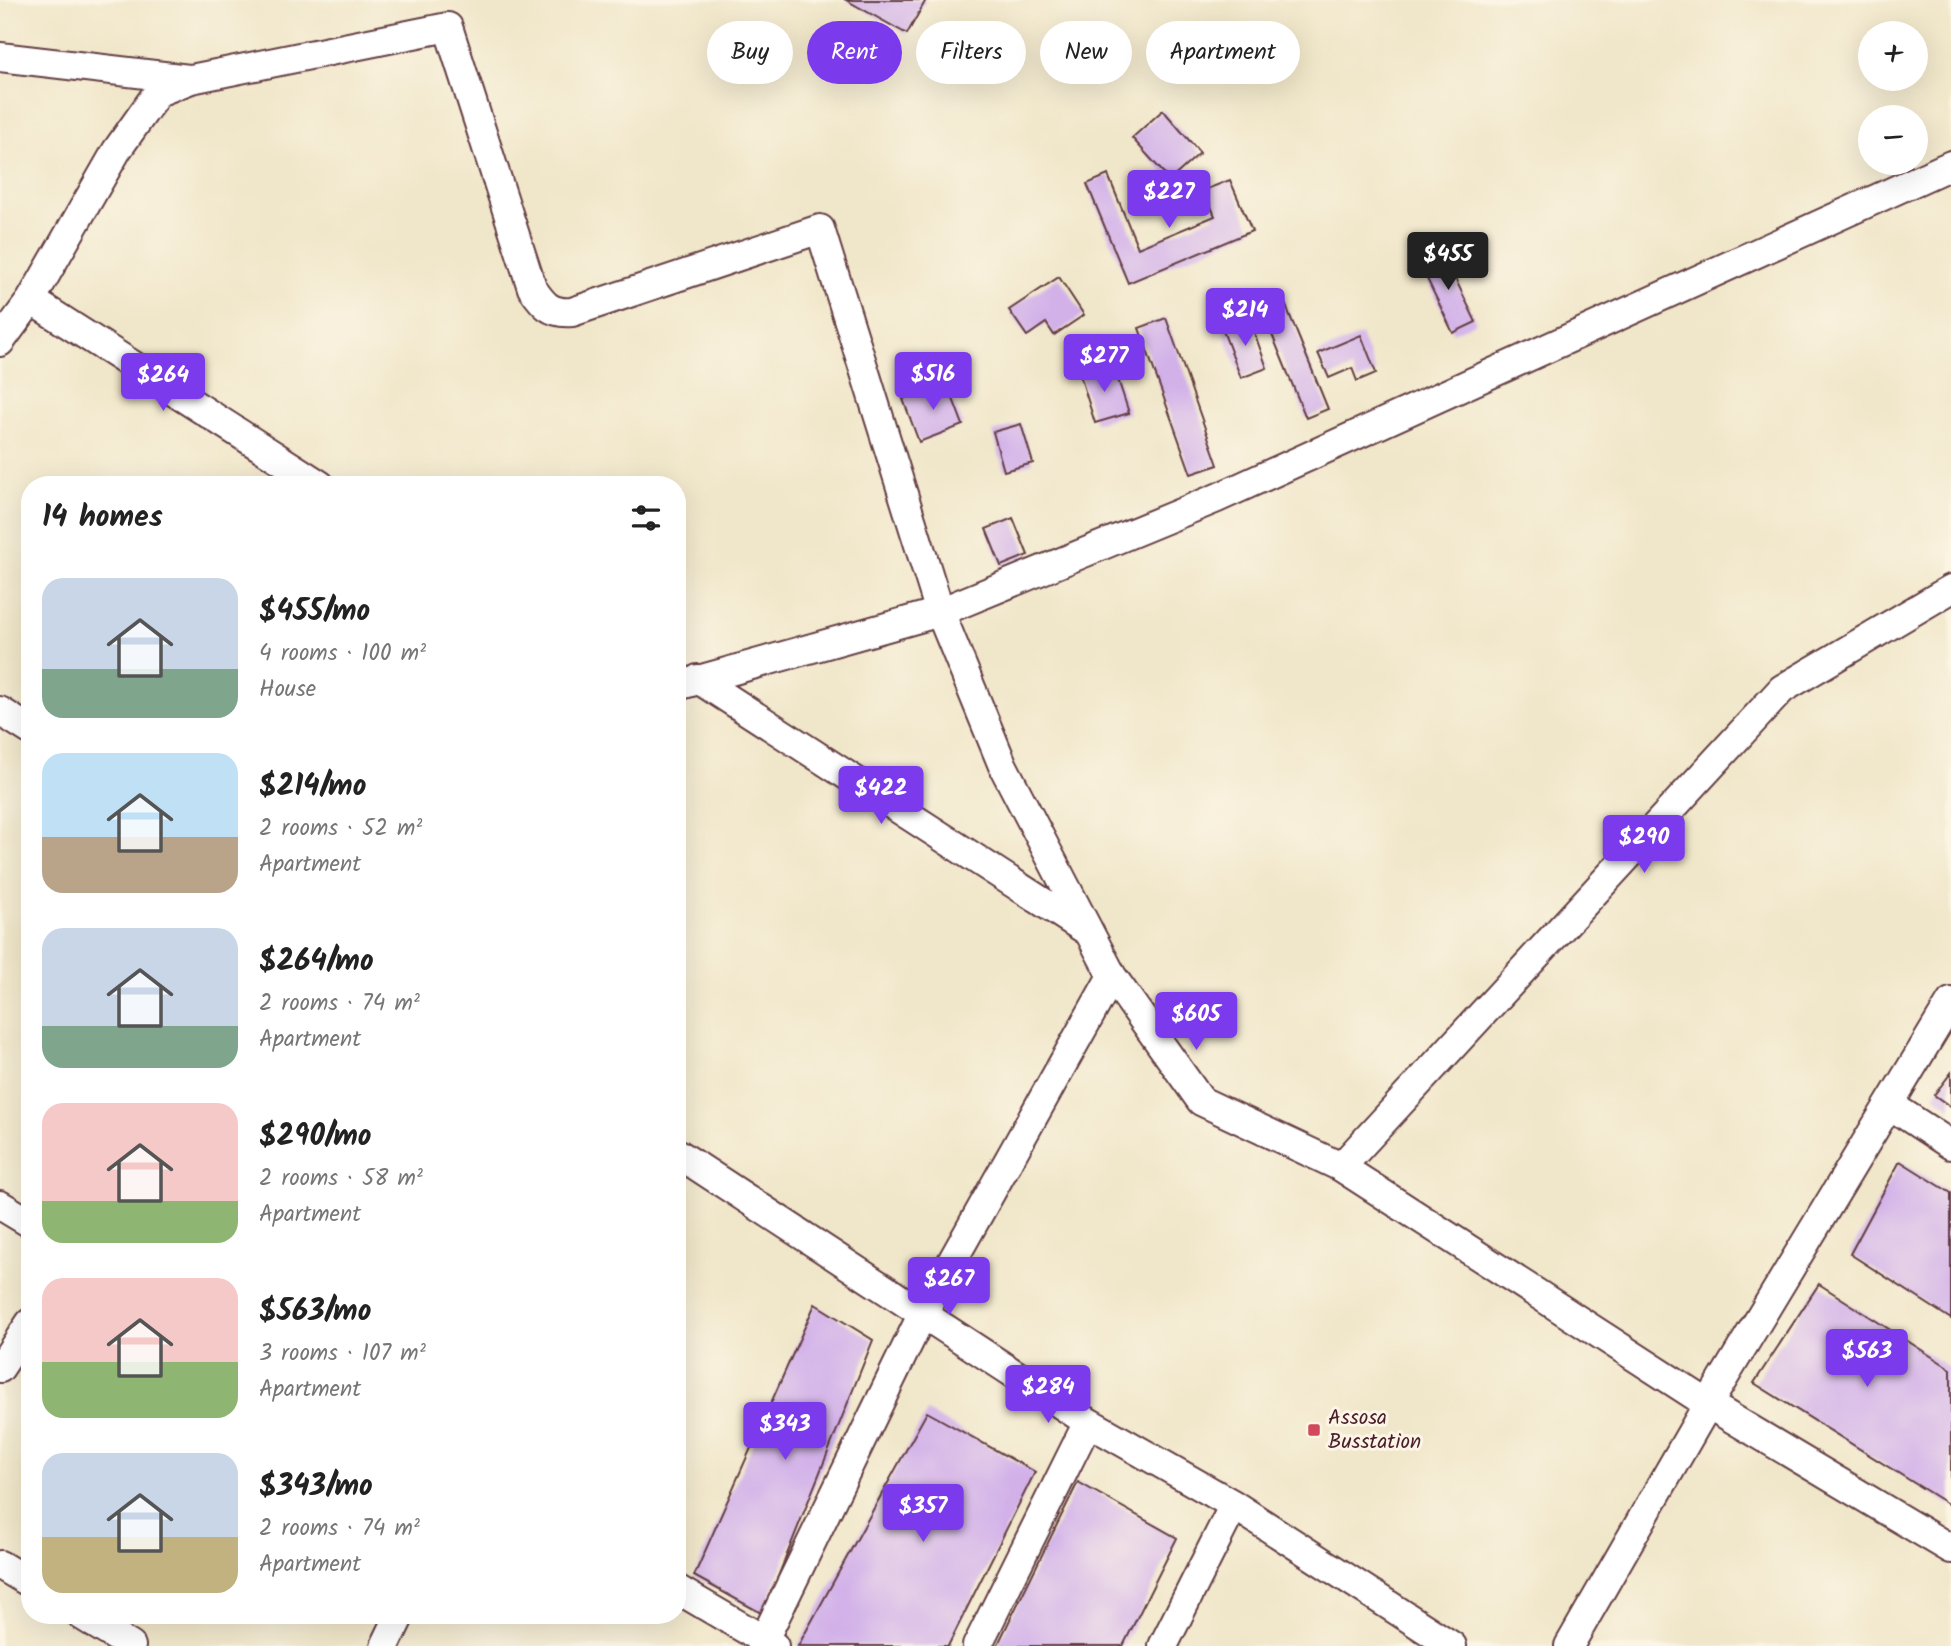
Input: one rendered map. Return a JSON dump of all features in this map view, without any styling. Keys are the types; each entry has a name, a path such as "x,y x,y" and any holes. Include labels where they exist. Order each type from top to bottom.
{"street":[{"path":"0,342 31,300 117,150 158,92 191,79 448,27 532,288 544,306 558,313 572,312 820,229 940,612 1003,766 1112,976 1201,1101 1340,1167 1708,1404 1951,1549"},
{"path":"0,57 191,79"},
{"path":"687,682 940,612 1217,498 1951,165"},
{"path":"31,300 306,476"},
{"path":"1340,1167 1782,689 1951,589"},
{"path":"687,682 1090,932"},
{"path":"0,711 21,724"},
{"path":"686,1595 766,1644 922,1315 1112,976"},
{"path":"1569,1646 1708,1404 1951,1002"},
{"path":"1891,1105 1951,1145"},
{"path":"686,1159 1088,1422 1234,1505 1452,1646"},
{"path":"0,1205 21,1218"},
{"path":"0,1368 21,1336"},
{"path":"977,1646 1088,1422"},
{"path":"1163,1646 1234,1505"},
{"path":"0,1565 21,1578"},
{"path":"96,1624 131,1646"},
{"path":"386,1646 396,1624"}],"building":[{"path":"846,0 926,0 907,34 902,31 902,21 884,21"},
{"path":"1163,110 1200,153 1170,180 1132,138"},
{"path":"1108,175 1138,248 1215,216 1204,190 1230,180 1252,231 1128,283 1087,184"},
{"path":"1442,251 1476,322 1453,333 1419,262"},
{"path":"1059,277 1084,315 1054,335 1046,323 1027,336 1009,310"},
{"path":"1284,301 1328,409 1306,418 1262,310"},
{"path":"1166,318 1218,465 1191,474 1139,328"},
{"path":"1249,318 1267,368 1241,378 1222,328"},
{"path":"1361,335 1376,373 1357,381 1352,368 1329,378 1318,353"},
{"path":"1113,364 1129,413 1095,423 1080,375"},
{"path":"947,383 963,425 919,442 903,399"},
{"path":"1021,424 1033,463 1004,471 993,432"},
{"path":"1013,518 1028,555 1001,566 986,529"},
{"path":"1951,1073 1951,1107 1934,1095"},
{"path":"1900,1161 1951,1193 1951,1319 1850,1254"},
{"path":"1819,1284 1951,1369 1951,1506 1754,1383"},
{"path":"815,1304 873,1340 763,1614 694,1576"},
{"path":"927,1412 1035,1472 948,1646 798,1646"},
{"path":"1078,1482 1177,1538 1123,1646 997,1646"}],"place":[{"name":"Assosa Busstation","path":"1314,1430"}]}
